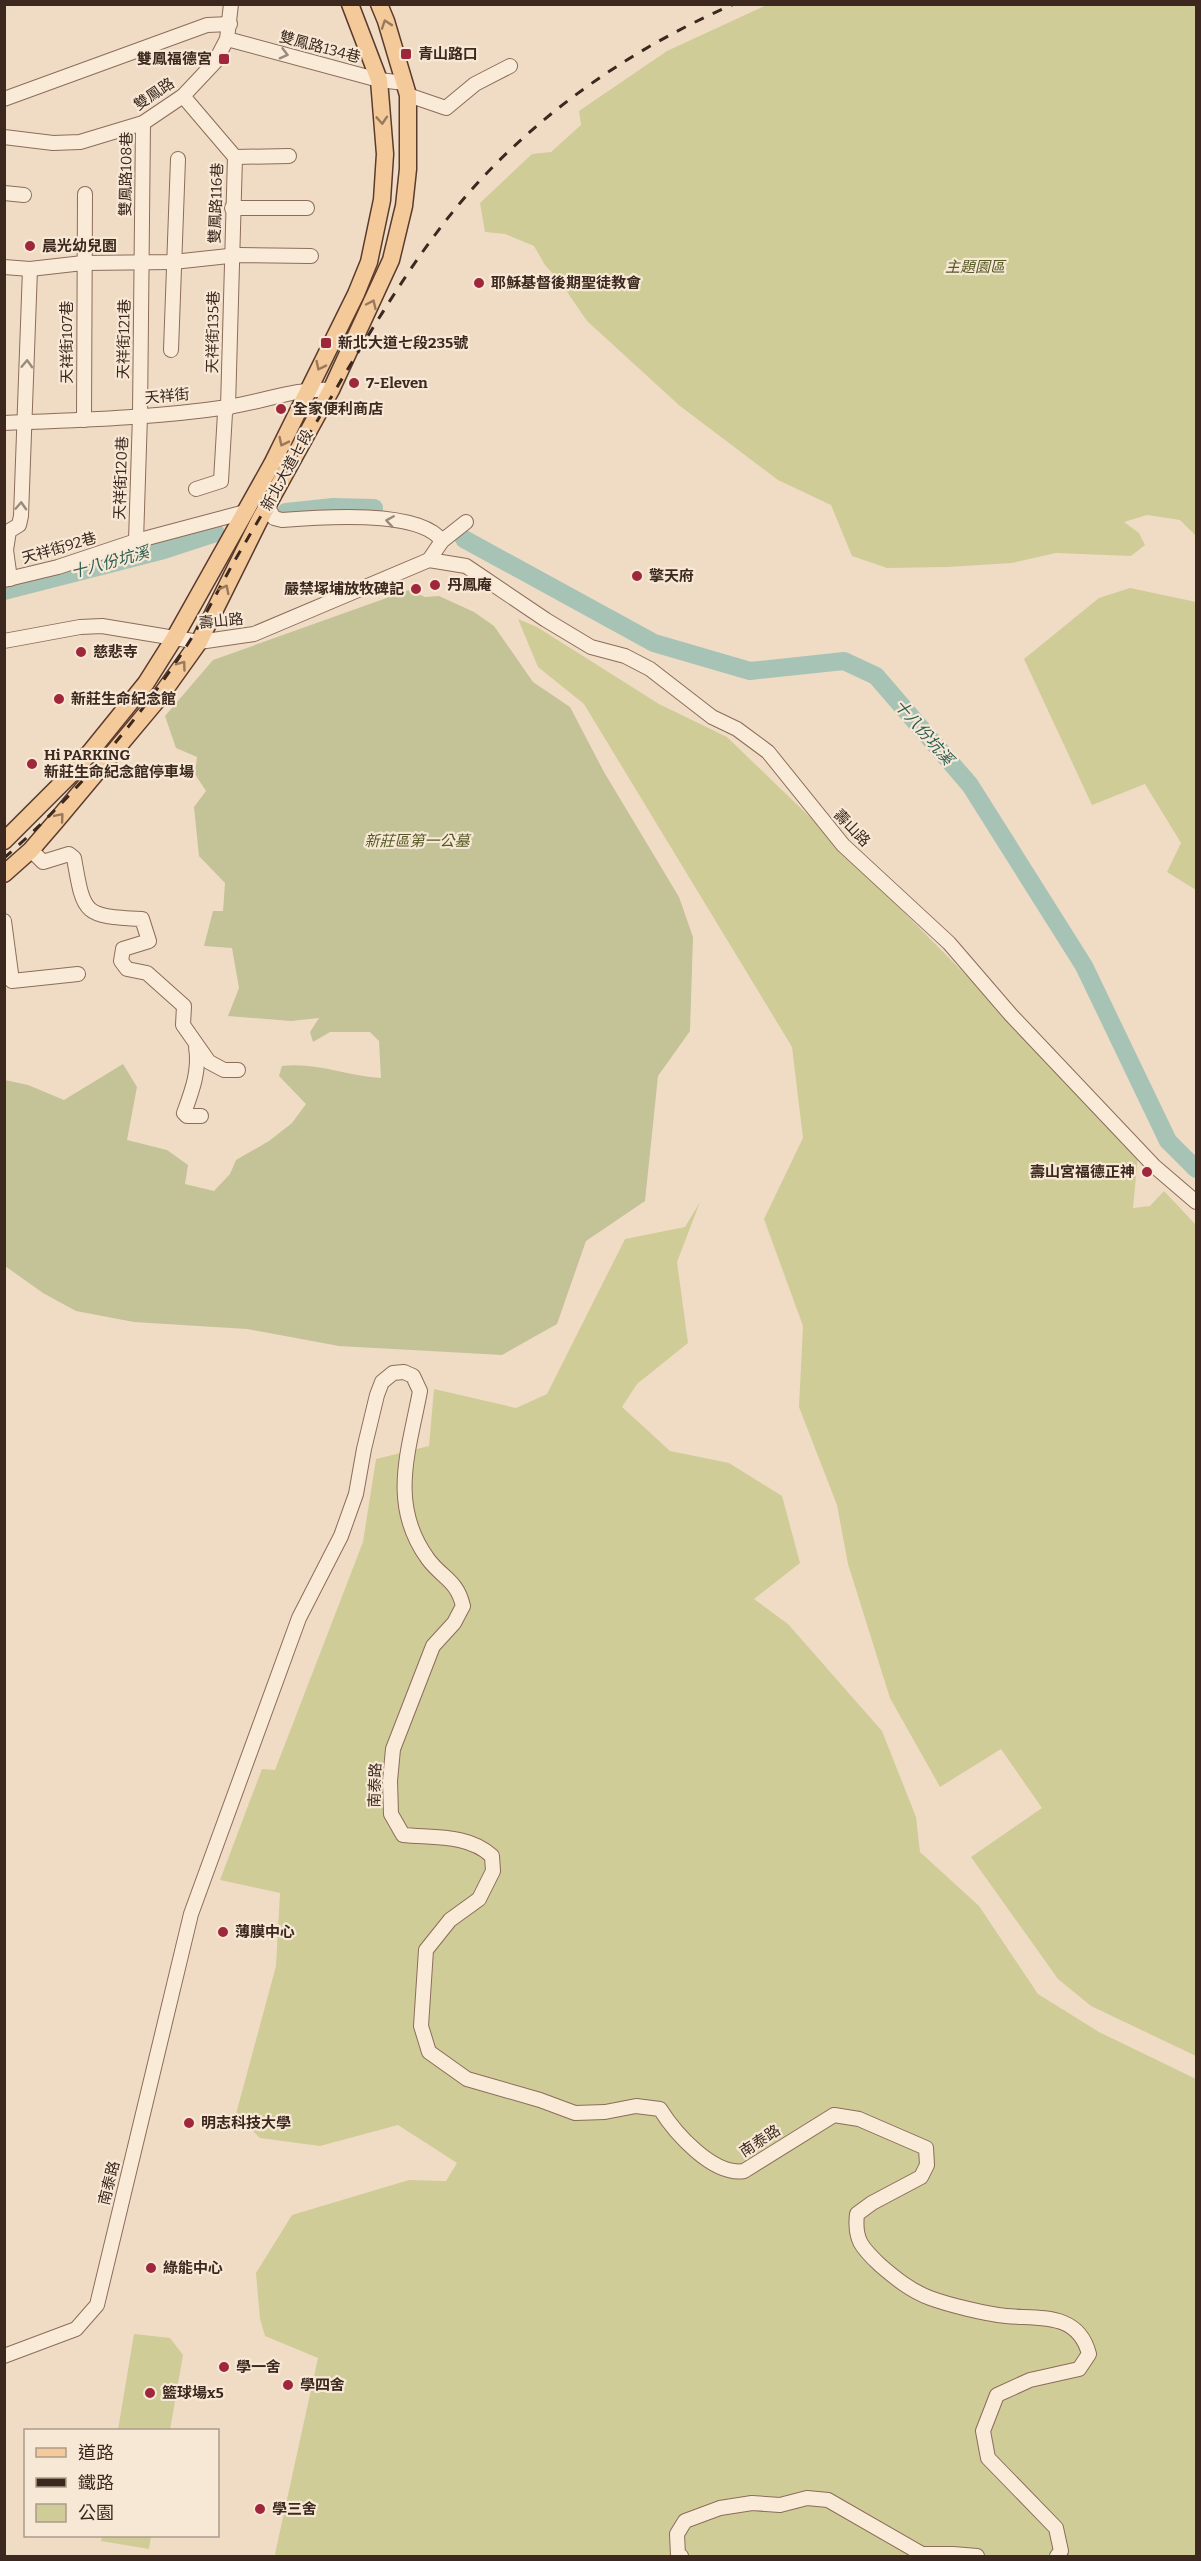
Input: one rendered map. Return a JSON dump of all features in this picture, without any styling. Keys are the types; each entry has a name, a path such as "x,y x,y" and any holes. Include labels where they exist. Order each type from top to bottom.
{"main road":[{"name":"新北大道七段","path":"4,841 82,761 146,683 175,637 245,512 356,294 369,262 382,200 385,154 379,80 350,4"},
{"name":"新北大道七段","path":"4,874 31,850 159,698 199,642 330,390 391,260 404,206 408,169 406,89 379,4"}],"street":[{"name":"雙鳳路","path":"4,137 53,143 80,142 142,123 183,96 215,62 228,39 231,4"},
{"path":"4,99 207,26 230,24"},
{"name":"雙鳳路134巷","path":"228,39 379,80 406,89 446,108 475,84 510,66"},
{"name":"雙鳳路116巷","path":"183,96 235,157 230,258"},
{"name":"雙鳳路108巷","path":"141,262 142,123"},
{"path":"235,157 289,156"},
{"path":"171,350 178,159"},
{"path":"4,193 24,195"},
{"name":"天祥街107巷","path":"84,420 85,194"},
{"path":"232,208 307,208"},
{"path":"4,267 30,269 83,264 173,262 230,258 238,255 311,256"},
{"name":"天祥街135巷","path":"196,489 221,481 225,413 228,407 230,258"},
{"name":"天祥街121巷","path":"140,416 141,262"},
{"name":"天祥街92巷","path":"30,269 21,516 19,525 7,531 7,579 58,567 136,542 245,512"},
{"name":"天祥街","path":"4,423 140,416 228,407 309,389 330,390"},
{"name":"天祥街120巷","path":"136,542 140,416"},
{"path":"269,504 274,518 282,520 349,516 375,518 428,528 437,533 442,541"},
{"path":"429,560 442,541 466,522"},
{"name":"壽山路","path":"4,641 80,627 102,626 199,642 254,634 429,560 466,566 546,620 591,647 625,656 650,669 712,717 745,735 768,752 843,845 949,943 1011,1015 1154,1166 1197,1202"},
{"path":"31,850 43,862 69,854 74,858 81,899 89,910 109,918 142,920 149,941 123,949 121,961 127,969 147,973 184,1006 183,1025 209,1062 224,1070 238,1070"},
{"path":"4,921 12,981 78,975"},
{"path":"195,1042 198,1061 195,1082 184,1113 187,1116 201,1116"},
{"name":"南泰路","path":"4,2356 76,2329 97,2305 191,1914 299,1618 340,1536 356,1494 364,1449 382,1382 393,1373 404,1372 413,1376 420,1390 403,1483 405,1506 413,1532 429,1561 449,1578 460,1592 463,1606 454,1623 433,1646 393,1749 390,1781 391,1814 403,1835 461,1840 481,1846 492,1856 493,1870 479,1899 450,1920 426,1950 421,2026 429,2052 467,2079 540,2100 575,2113 605,2112 636,2106 660,2109 669,2123 700,2154 734,2173 744,2171 834,2115 859,2119 926,2148 927,2165 921,2177 872,2203 857,2214 855,2230 863,2250 901,2283 929,2298 1005,2316 1041,2316 1068,2324 1085,2338 1089,2354 1079,2369 1030,2380 997,2395 983,2432 988,2458 1056,2528 1061,2551 1057,2556"},
{"path":"681,2556 678,2555 677,2534 685,2522 720,2508 752,2503 780,2505 807,2498 828,2500 922,2554 977,2556"}],"green space":[{"name":"主題園區","path":"769,4 1196,5 1196,536 1180,520 1147,515 1124,522 1139,533 1145,545 1131,556 1056,553 1012,563 887,568 852,556 831,505 778,480 680,406 587,321 561,283 545,265 534,246 505,234 485,232 480,203 532,154 551,152 581,125 579,111 667,51"},
{"path":"1130,588 1196,602 1196,890 1167,872 1181,843 1145,784 1092,805 1024,659 1099,598"},
{"name":"新莊區第一公墓","path":"409,590 425,597 439,596 474,612 494,626 533,682 570,707 604,772 679,897 693,937 690,1031 658,1076 645,1201 586,1241 557,1324 502,1355 339,1346 247,1329 134,1322 76,1311 43,1293 5,1266 5,1080 28,1085 64,1100 123,1064 137,1087 127,1140 167,1150 188,1165 185,1184 214,1191 230,1174 236,1160 269,1141 292,1123 306,1104 279,1076 282,1066 307,1066 381,1078 379,1041 370,1032 330,1032 313,1042 310,1032 319,1018 291,1021 228,1016 239,988 232,948 204,946 213,911 223,911 225,883 199,856 194,807 206,791 195,774 197,757 176,748 165,716 213,660"},
{"path":"518,619 537,627 659,704 727,737 815,822 1021,1031 1138,1155 1133,1208 1150,1206 1164,1191 1196,1225 1196,2056 1091,2006 1058,1979 971,1857 1042,1808 1001,1749 940,1787 890,1698 848,1564 837,1505 799,1407 803,1326 764,1219 803,1138 792,1047 584,704 538,667"},
{"path":"700,1202 677,1262 688,1343 637,1384 622,1407 670,1451 729,1463 782,1496 800,1563 754,1599 788,1624 882,1731 916,1817 920,1852 979,1906 1038,1994 1099,2032 1196,2079 1196,2556 276,2556 275,2554 318,2358 265,2336 260,2319 256,2273 292,2215 409,2180 446,2181 457,2163 398,2125 320,2146 260,2138 236,2114 276,1966 280,1893 220,1880 262,1769 275,1770 363,1542 376,1459 429,1446 434,1389 516,1408 547,1394 625,1239 685,1227"},
{"name":"籃球場x5","path":"134,2334 170,2338 183,2355 170,2429 118,2429"},
{"path":"102,2537 151,2537 149,2549 101,2541"}],"waterway":[{"name":"十八份坑溪","path":"286,512 333,507 374,508"},
{"name":"十八份坑溪","path":"4,591 164,550 216,533"},
{"name":"十八份坑溪","path":"464,539 654,643 750,671 844,661 876,676 970,785 1084,966 1168,1141 1196,1169"}],"railway":[{"path":"4,858 53,812 101,760 124,733 184,650 390,300 455,209 501,159 530,132 593,82 662,40 734,4"}],"place":[{"name":"青山路口","path":"406,54"},
{"name":"雙鳳福德宮","path":"224,59"},
{"name":"晨光幼兒園","path":"30,246"},
{"name":"耶穌基督後期聖徒教會","path":"479,283"},
{"name":"新北大道七段235號","path":"326,343"},
{"name":"7-Eleven","path":"354,383"},
{"name":"全家便利商店","path":"281,409"},
{"name":"擎天府","path":"637,576"},
{"name":"丹鳳庵","path":"435,585"},
{"name":"嚴禁塚埔放牧碑記","path":"416,589"},
{"name":"慈悲寺","path":"81,652"},
{"name":"新莊生命紀念館","path":"59,699"},
{"name":"Hi PARKING 新莊生命紀念館停車場","path":"32,764"},
{"name":"壽山宮福德正神","path":"1147,1172"},
{"name":"薄膜中心","path":"223,1932"},
{"name":"明志科技大學","path":"189,2123"},
{"name":"綠能中心","path":"151,2268"},
{"name":"學一舍","path":"224,2367"},
{"name":"學四舍","path":"288,2385"},
{"name":"籃球場x5","path":"150,2393"},
{"name":"學三舍","path":"260,2509"}]}
